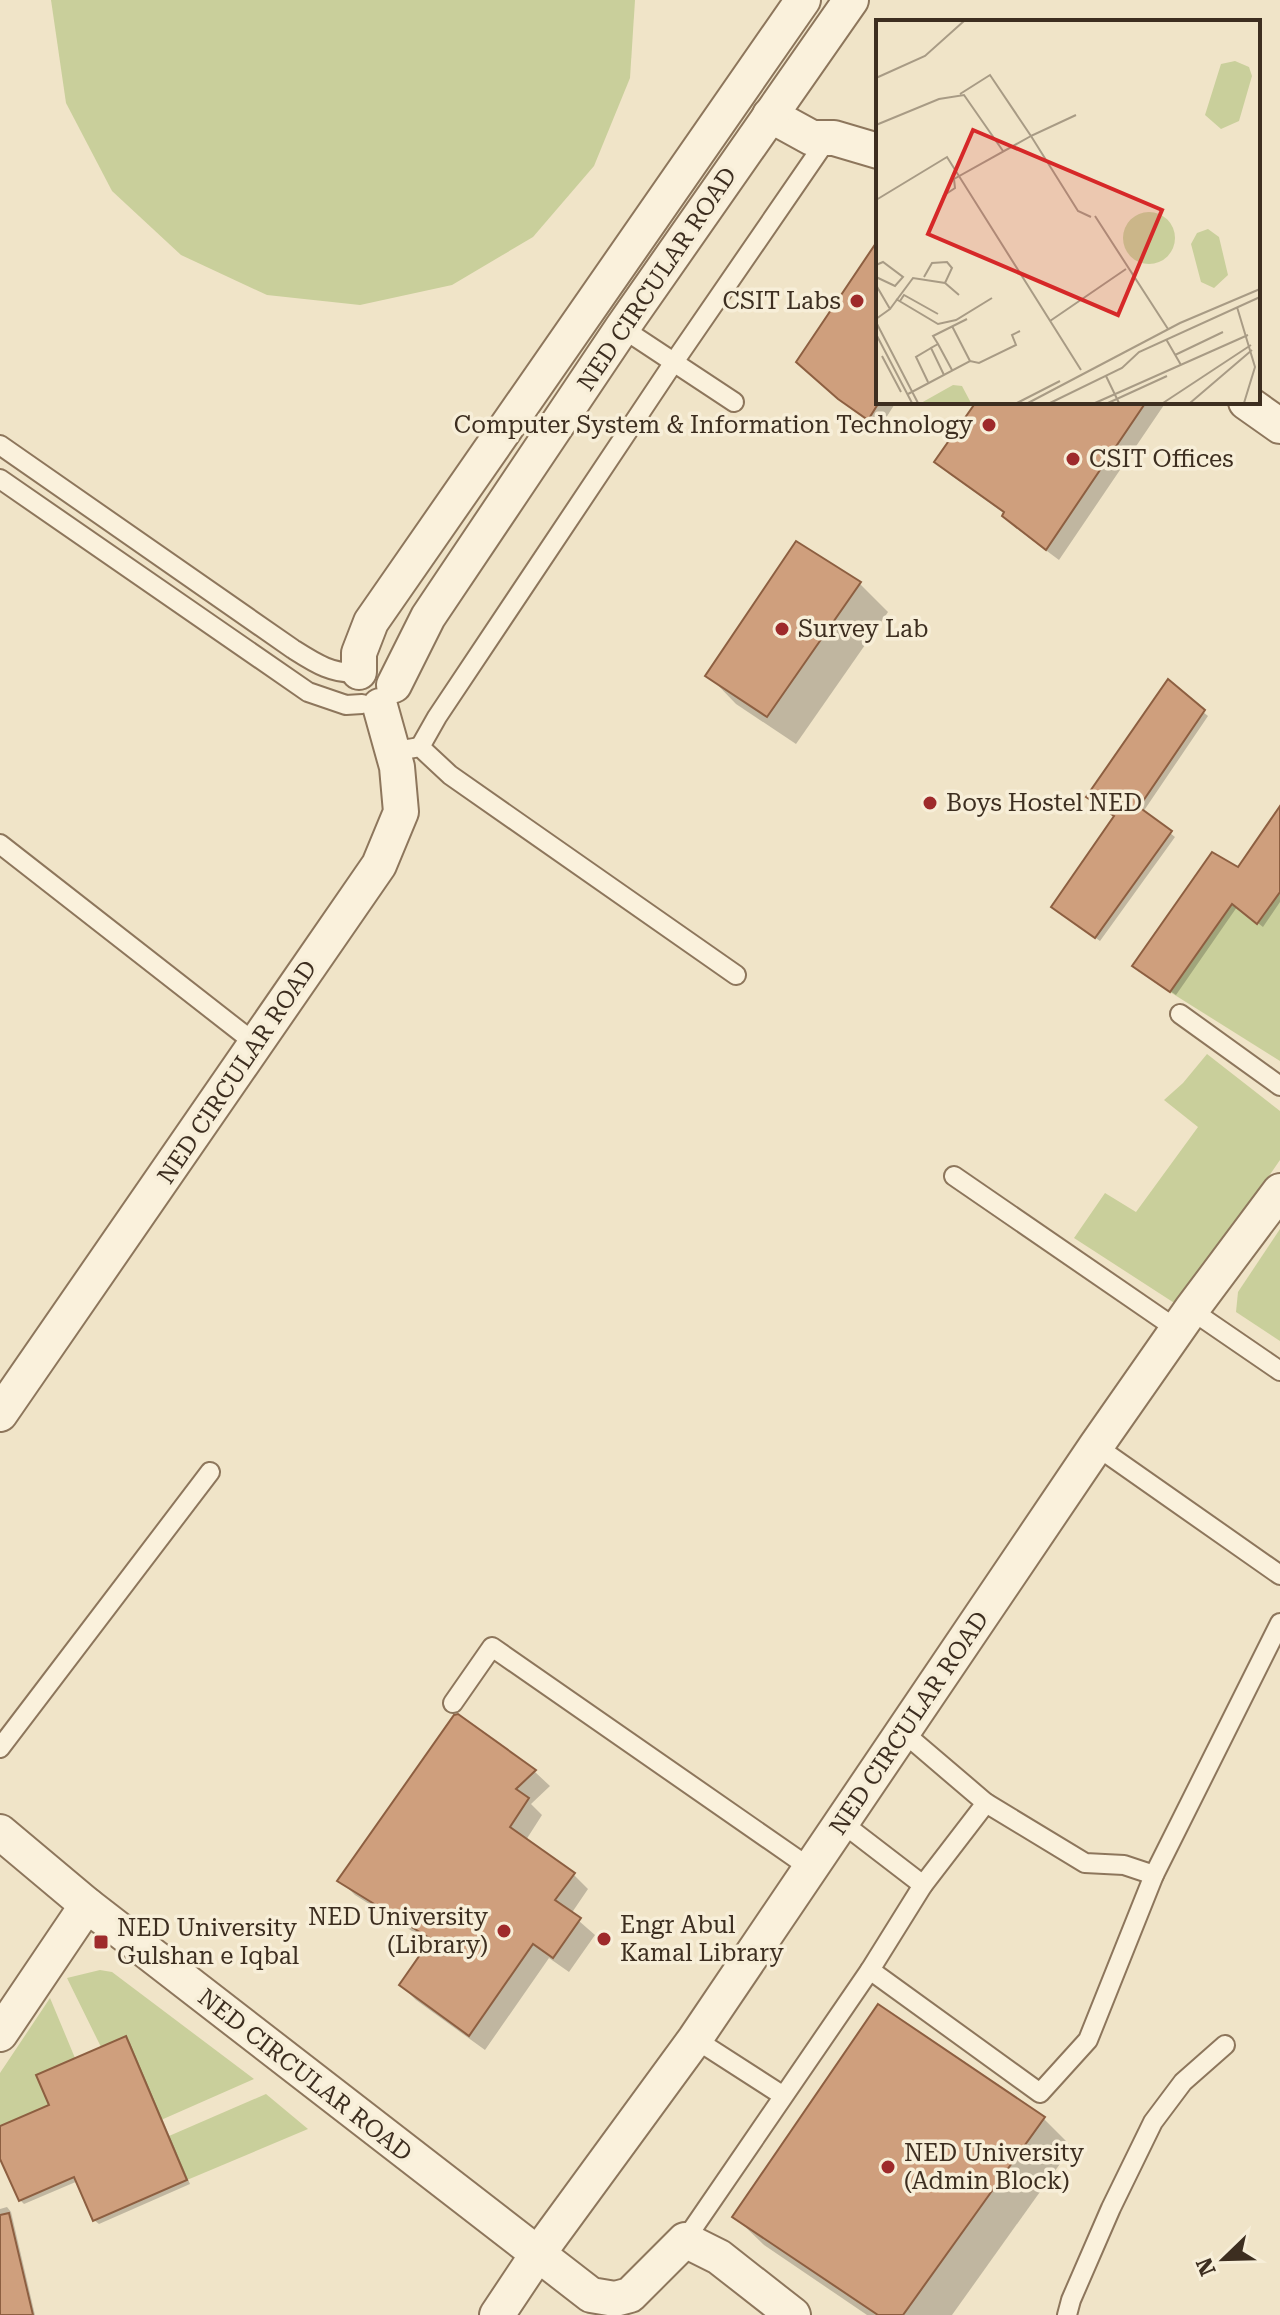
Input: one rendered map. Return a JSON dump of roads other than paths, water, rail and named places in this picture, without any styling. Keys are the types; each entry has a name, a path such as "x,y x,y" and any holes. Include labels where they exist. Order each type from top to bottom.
{"street":[{"name":"NED CIRCULAR ROAD","path":"0,1414 379,865 392,839 401,812 400,788 407,750 374,692 359,653 371,622 803,0"},
{"name":"NED CIRCULAR ROAD","path":"374,692 851,0"},
{"path":"770,115 812,138 828,138 876,150"},
{"path":"1249,404 1280,426"},
{"name":"NED CIRCULAR ROAD","path":"537,2255 695,2039 1096,1446 1280,1191"},
{"name":"NED CIRCULAR ROAD","path":"0,1832 87,1905 591,2295 615,2299 630,2295 685,2240"},
{"path":"0,2034 87,1905"},
{"path":"685,2240 719,2257 793,2315"},
{"path":"497,2315 537,2255"}],"lane":[{"path":"736,975 450,775 407,750 828,138"},
{"path":"622,328 734,402"},
{"path":"0,445 293,649 329,670 347,673 374,692 346,705 308,692 0,479"},
{"path":"0,844 256,1044"},
{"path":"1180,1014 1280,1086"},
{"path":"954,1176 1184,1320 1280,1371"},
{"path":"1096,1446 1280,1575"},
{"path":"0,1748 210,1472"},
{"path":"870,1970 1040,2093 1088,2040 1154,1875 1280,1623"},
{"path":"453,1703 492,1647 810,1868"},
{"path":"904,1733 986,1803 1085,1863 1124,1865 1154,1875"},
{"path":"685,2240 870,1970 923,1885 986,1803"},
{"path":"841,1822 923,1885"},
{"path":"695,2039 782,2095"},
{"path":"1067,2315 1111,2208 1153,2122 1183,2082 1225,2045"}],"place":[{"name":"CSIT Labs","path":"857,301"},
{"name":"Computer System & Information Technology","path":"989,425"},
{"name":"CSIT Offices","path":"1073,459"},
{"name":"Survey Lab","path":"782,629"},
{"name":"Boys Hostel NED","path":"930,803"},
{"name":"NED University (Library)","path":"504,1931"},
{"name":"Engr Abul Kamal Library","path":"604,1939"},
{"name":"NED University Gulshan e Iqbal","path":"101,1942"},
{"name":"NED University (Admin Block)","path":"888,2167"}]}
